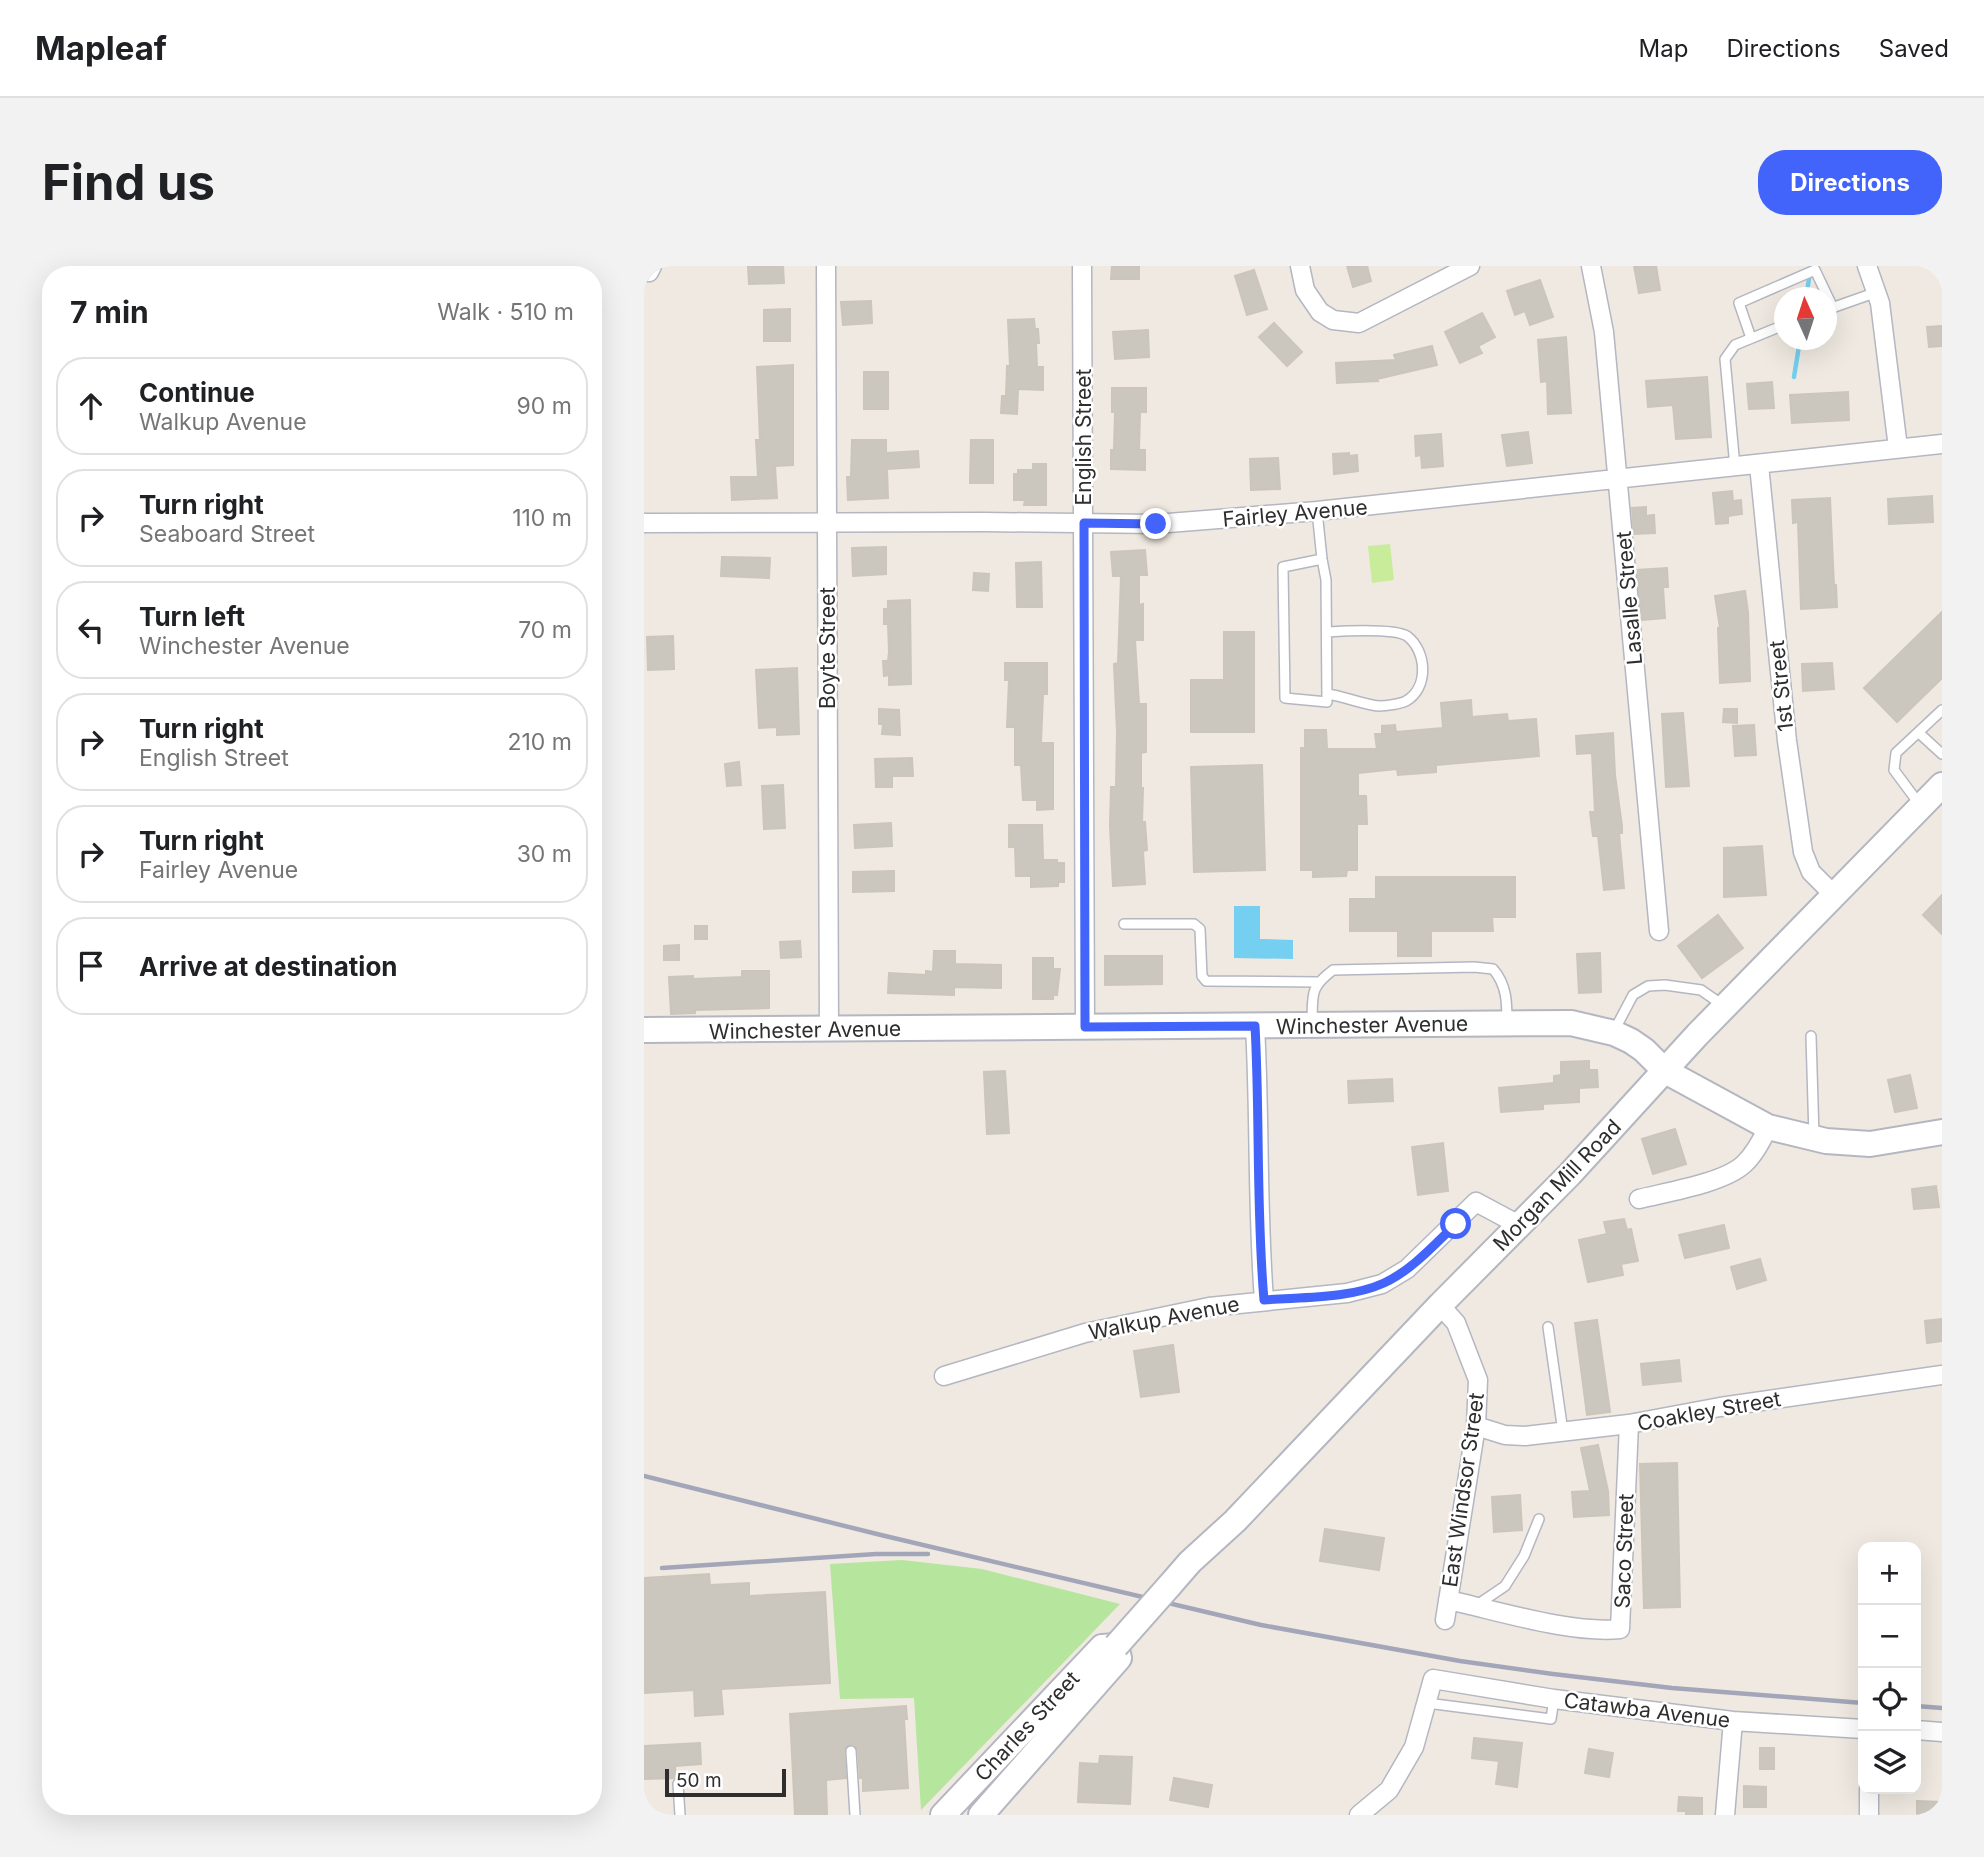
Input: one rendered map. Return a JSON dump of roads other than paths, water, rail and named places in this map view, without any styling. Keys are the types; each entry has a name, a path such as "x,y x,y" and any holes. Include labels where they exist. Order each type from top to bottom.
{"main road":[{"name":"Morgan Mill Road","path":"1170,1585 1235,1521 1725,1007 1942,785"},
{"name":"Winchester Avenue","path":"644,1030 1571,1023 1614,1033 1644,1050 1665,1071"},
{"path":"1665,1071 1768,1127 1814,1139 1870,1144 1942,1132"},
{"name":"Charles Street","path":"943,1815 1102,1647 1116,1646 1170,1585"},
{"name":"Charles Street","path":"981,1815 1119,1658 1116,1646"},
{"path":"960,1815 1014,1754 1020,1745 1023,1732"}],"street":[{"path":"644,272 649,272 652,266"},
{"name":"Boyte Street","path":"826,266 829,1030"},
{"name":"English Street","path":"1082,266 1085,1027"},
{"path":"1300,266 1305,290 1320,312 1333,320 1359,323 1470,266"},
{"name":"Lasalle Street","path":"1591,266 1604,332 1659,931"},
{"path":"1867,266 1877,292 1898,449"},
{"name":"Fairley Avenue","path":"644,523 1156,524 1317,512 1942,444"},
{"name":"1st Street","path":"1759,465 1787,741 1802,852 1811,872 1835,895"},
{"path":"1255,1026 1259,1090 1260,1256 1264,1300"},
{"path":"1639,1199 1725,1177 1744,1164 1759,1146 1768,1127"},
{"name":"Walkup Avenue","path":"944,1376 1085,1333 1209,1307 1347,1293 1382,1284 1407,1269 1476,1202 1519,1225"},
{"name":"East Windsor Street","path":"1440,1305 1456,1323 1478,1380 1476,1426 1445,1620"},
{"name":"Coakley Street","path":"1476,1426 1505,1435 1563,1432 1942,1375"},
{"name":"Saco Street","path":"1448,1600 1599,1631 1620,1629 1629,1424"},
{"name":"Catawba Avenue","path":"1427,1703 1433,1679 1555,1699 1733,1721 1858,1729"},
{"path":"1359,1815 1389,1790 1414,1747 1427,1703"},
{"path":"1725,1815 1733,1721"},
{"path":"1921,1730 1942,1731"},
{"path":"1869,1794 1869,1815"}],"lane":[{"path":"1776,287 1815,270 1822,287"},
{"path":"1751,338 1739,303 1774,288"},
{"path":"1837,306 1877,292"},
{"path":"1735,467 1725,359 1735,345 1774,330"},
{"path":"1317,512 1326,580 1327,702 1285,698 1283,568 1322,559"},
{"path":"1327,632 1364,630 1405,635 1418,649 1423,664 1423,677 1414,693 1405,701 1379,706 1327,694"},
{"path":"1921,806 1894,770 1896,753 1942,710"},
{"path":"1919,733 1942,754"},
{"path":"1124,924 1194,924 1200,929 1202,976 1206,981 1318,982"},
{"path":"1312,1025 1313,991 1318,982 1333,970 1493,969 1502,979 1507,1003 1507,1025"},
{"path":"1614,1033 1633,995 1648,986 1665,985 1701,990 1725,1007"},
{"path":"1811,1036 1814,1139"},
{"path":"1548,1327 1563,1432"},
{"path":"1476,1606 1505,1586 1524,1556 1539,1519"},
{"path":"1427,1703 1550,1719 1555,1699"},
{"path":"851,1751 855,1815"},
{"path":"678,1784 680,1815"}],"water":[{"path":"1234,906 1260,906 1260,939 1293,940 1293,959 1234,958"}],"waterway":[{"path":"1808,287 1811,266"},
{"path":"1794,377 1798,350"}],"railway":[{"path":"644,1476 1261,1625 1460,1661 1553,1674 1672,1688 1858,1703"},
{"path":"662,1568 876,1554 928,1554"},
{"path":"1921,1706 1942,1708"}]}
